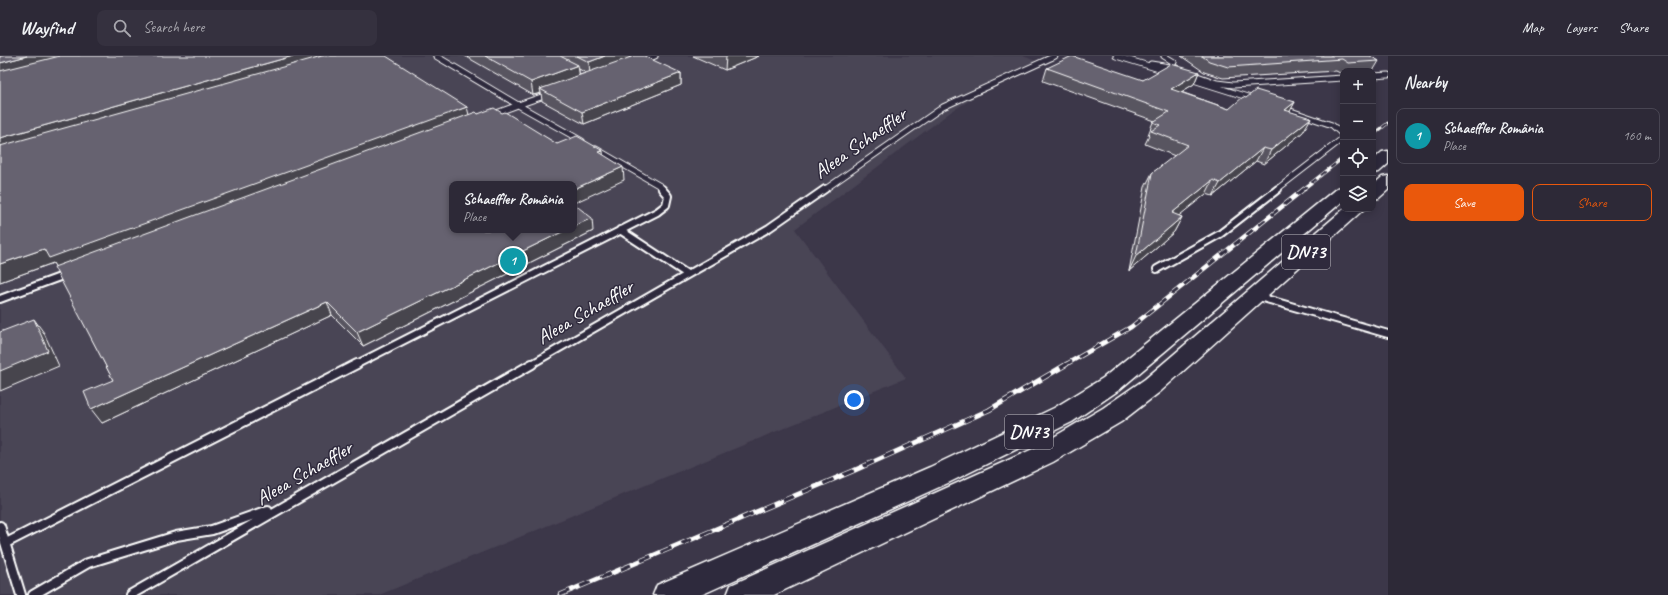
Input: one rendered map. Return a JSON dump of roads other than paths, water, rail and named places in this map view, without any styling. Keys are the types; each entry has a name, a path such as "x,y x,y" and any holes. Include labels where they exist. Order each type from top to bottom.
{"highway":[{"path":"1376,166 1388,156"},
{"path":"1376,191 1388,181"},
{"name":"DN73","path":"668,595 939,475 1063,415 1111,384 1340,194"},
{"name":"DN73","path":"742,595 1044,455 1112,415 1147,389 1352,212"}],"lane":[{"path":"6,543 657,212 666,205 668,196 660,186 518,105 436,56"},
{"path":"634,64 655,56"},
{"name":"Aleea Schaeffler","path":"130,595 291,501 769,228 943,107 1055,56"},
{"path":"1116,56 1260,101"},
{"path":"1164,56 1174,62 1171,67"},
{"path":"1141,64 1161,64 1217,83 1233,86 1340,78"},
{"path":"1376,76 1388,75"},
{"path":"482,118 554,92"},
{"path":"1157,269 1220,234 1342,139 1342,134 1332,125 1275,106"},
{"path":"620,230 687,274"},
{"path":"0,299 75,271"},
{"path":"1256,296 1388,334"},
{"path":"33,595 88,563 176,536 212,530 238,522 291,501"},
{"path":"0,526 21,595"}],"railway":[{"path":"1376,133 1388,123"},
{"path":"1302,190 1340,160"},
{"path":"1065,365 1131,327 1304,189"},
{"path":"560,595 853,471 989,410 1067,364"}],"place":[{"name":"Schaeffler România","path":"513,261"}]}
